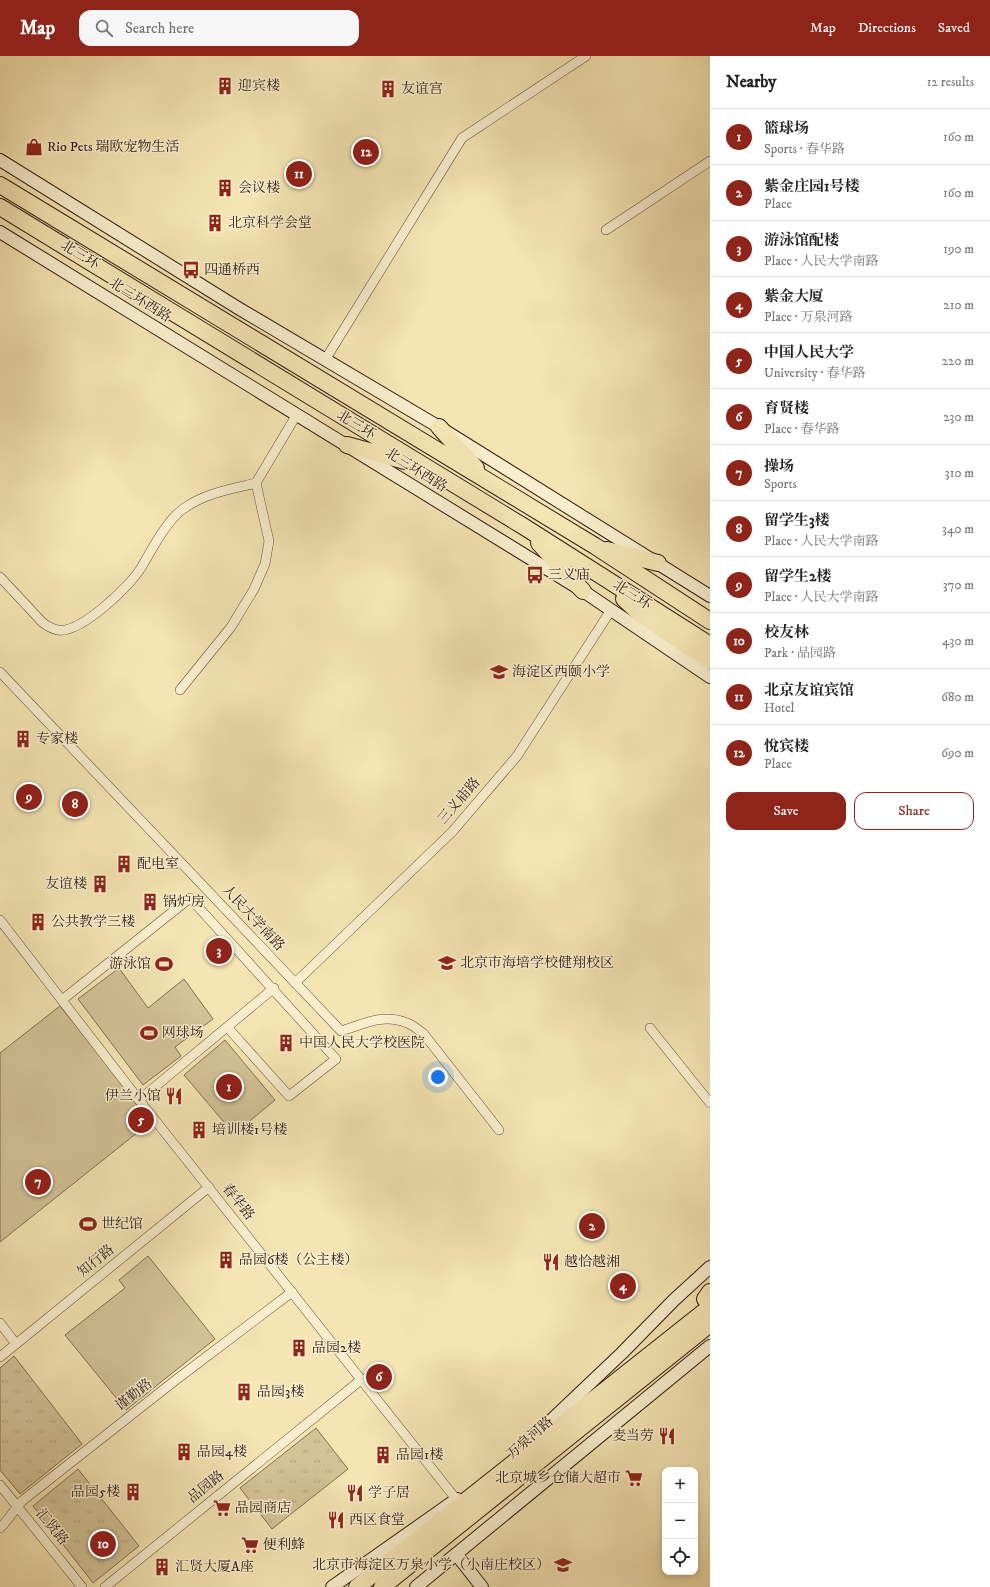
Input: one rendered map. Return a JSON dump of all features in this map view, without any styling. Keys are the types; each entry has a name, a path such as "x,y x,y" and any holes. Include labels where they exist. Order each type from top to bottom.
{"highway":[{"name":"北三环","path":"0,185 595,546 710,621"},
{"name":"北三环","path":"0,207 526,528 710,645"},
{"path":"439,427 488,481"},
{"path":"347,445 423,466"},
{"path":"526,528 583,591"},
{"path":"595,546 658,563"},
{"path":"585,565 640,614 710,661"},
{"name":"万泉河路","path":"357,1587 650,1354 709,1298"},
{"name":"万泉河路","path":"382,1587 710,1324"},
{"path":"665,1361 710,1332"}],"street":[{"path":"325,360 462,138 586,56"},
{"path":"0,160 238,308 439,427 710,596"},
{"path":"606,230 710,161"},
{"name":"北三环西路","path":"0,232 583,591 710,677"},
{"path":"180,690 230,627 254,589 265,564 269,542 256,483 297,414"},
{"path":"0,577 42,622 50,628 60,631 76,627 96,614 125,586 140,569 174,517 182,509 215,492 256,483"},
{"name":"三义庙路","path":"295,983 452,832 517,756 611,610"},
{"name":"人民大学南路","path":"0,672 341,1031 379,1019 408,1023 423,1033 499,1130"},
{"path":"62,1000 190,898 274,988 336,1059 289,1096 228,1028"},
{"name":"春华路","path":"0,920 139,1100 456,1499"},
{"path":"139,1100 228,1028 274,988"},
{"path":"650,1028 710,1103"},
{"name":"知行路","path":"0,1356 209,1187"},
{"name":"万泉河路","path":"332,1587 456,1499 531,1440 622,1353 674,1300 710,1267"},
{"name":"谨勤路","path":"0,1528 22,1501 292,1292"},
{"path":"0,1323 16,1344"},
{"path":"416,1587 710,1346"},
{"name":"品园路","path":"105,1587 362,1379"},
{"name":"汇贤路","path":"0,1485 82,1587"},
{"path":"456,1554 482,1587"}],"green space":[{"name":"网球场","path":"119,968 148,1008 184,979 213,1019 175,1047 181,1056 143,1085 78,999"},
{"path":"60,1006 152,1121 0,1242 0,1053"},
{"path":"225,1040 275,1100 234,1134 184,1075"},
{"path":"148,1256 215,1339 126,1410 65,1335 125,1288 119,1280"},
{"path":"14,1356 82,1444 20,1494 0,1470 0,1368"},
{"path":"316,1428 348,1469 272,1529 240,1488"},
{"path":"78,1469 139,1546 93,1583 33,1506"}],"place":[{"name":"迎宾楼","path":"225,86"},
{"name":"友谊宫","path":"388,89"},
{"name":"Rio Pets 瑞欧宠物生活","path":"34,147"},
{"name":"悅宾楼","path":"366,152"},
{"name":"北京友谊宾馆","path":"299,174"},
{"name":"会议楼","path":"225,188"},
{"name":"北京科学会堂","path":"215,223"},
{"name":"四通桥西","path":"191,270"},
{"name":"三义庙","path":"535,575"},
{"name":"海淀区西颐小学","path":"499,672"},
{"name":"专家楼","path":"23,739"},
{"name":"留学生2楼","path":"29,797"},
{"name":"留学生3楼","path":"75,804"},
{"name":"配电室","path":"124,864"},
{"name":"友谊楼","path":"100,884"},
{"name":"锅炉房","path":"150,902"},
{"name":"公共教学三楼","path":"38,922"},
{"name":"游泳馆配楼","path":"219,951"},
{"name":"北京市海培学校健翔校区","path":"447,963"},
{"name":"游泳馆","path":"164,964"},
{"name":"网球场","path":"149,1033"},
{"name":"中国人民大学校医院","path":"286,1043"},
{"name":"篮球场","path":"229,1087"},
{"name":"伊兰小馆","path":"174,1096"},
{"name":"中国人民大学","path":"141,1120"},
{"name":"培训楼1号楼","path":"199,1130"},
{"name":"操场","path":"38,1182"},
{"name":"世纪馆","path":"88,1224"},
{"name":"紫金庄园1号楼","path":"592,1226"},
{"name":"品园6楼（公主楼）","path":"226,1260"},
{"name":"越恰越湘","path":"551,1262"},
{"name":"紫金大厦","path":"623,1286"},
{"name":"品园2楼","path":"299,1348"},
{"name":"育贤楼","path":"379,1377"},
{"name":"品园3楼","path":"244,1392"},
{"name":"麦当劳","path":"667,1436"},
{"name":"品园4楼","path":"184,1452"},
{"name":"品园1楼","path":"383,1455"},
{"name":"北京城乡仓储大超市","path":"634,1478"},
{"name":"品园5楼","path":"133,1492"},
{"name":"学子居","path":"355,1493"},
{"name":"品园商店","path":"222,1508"},
{"name":"西区食堂","path":"336,1520"},
{"name":"校友林","path":"103,1544"},
{"name":"便利蜂","path":"250,1545"},
{"name":"北京市海淀区万泉小学（小南庄校区）","path":"563,1565"},
{"name":"汇贤大厦A座","path":"162,1567"}]}
